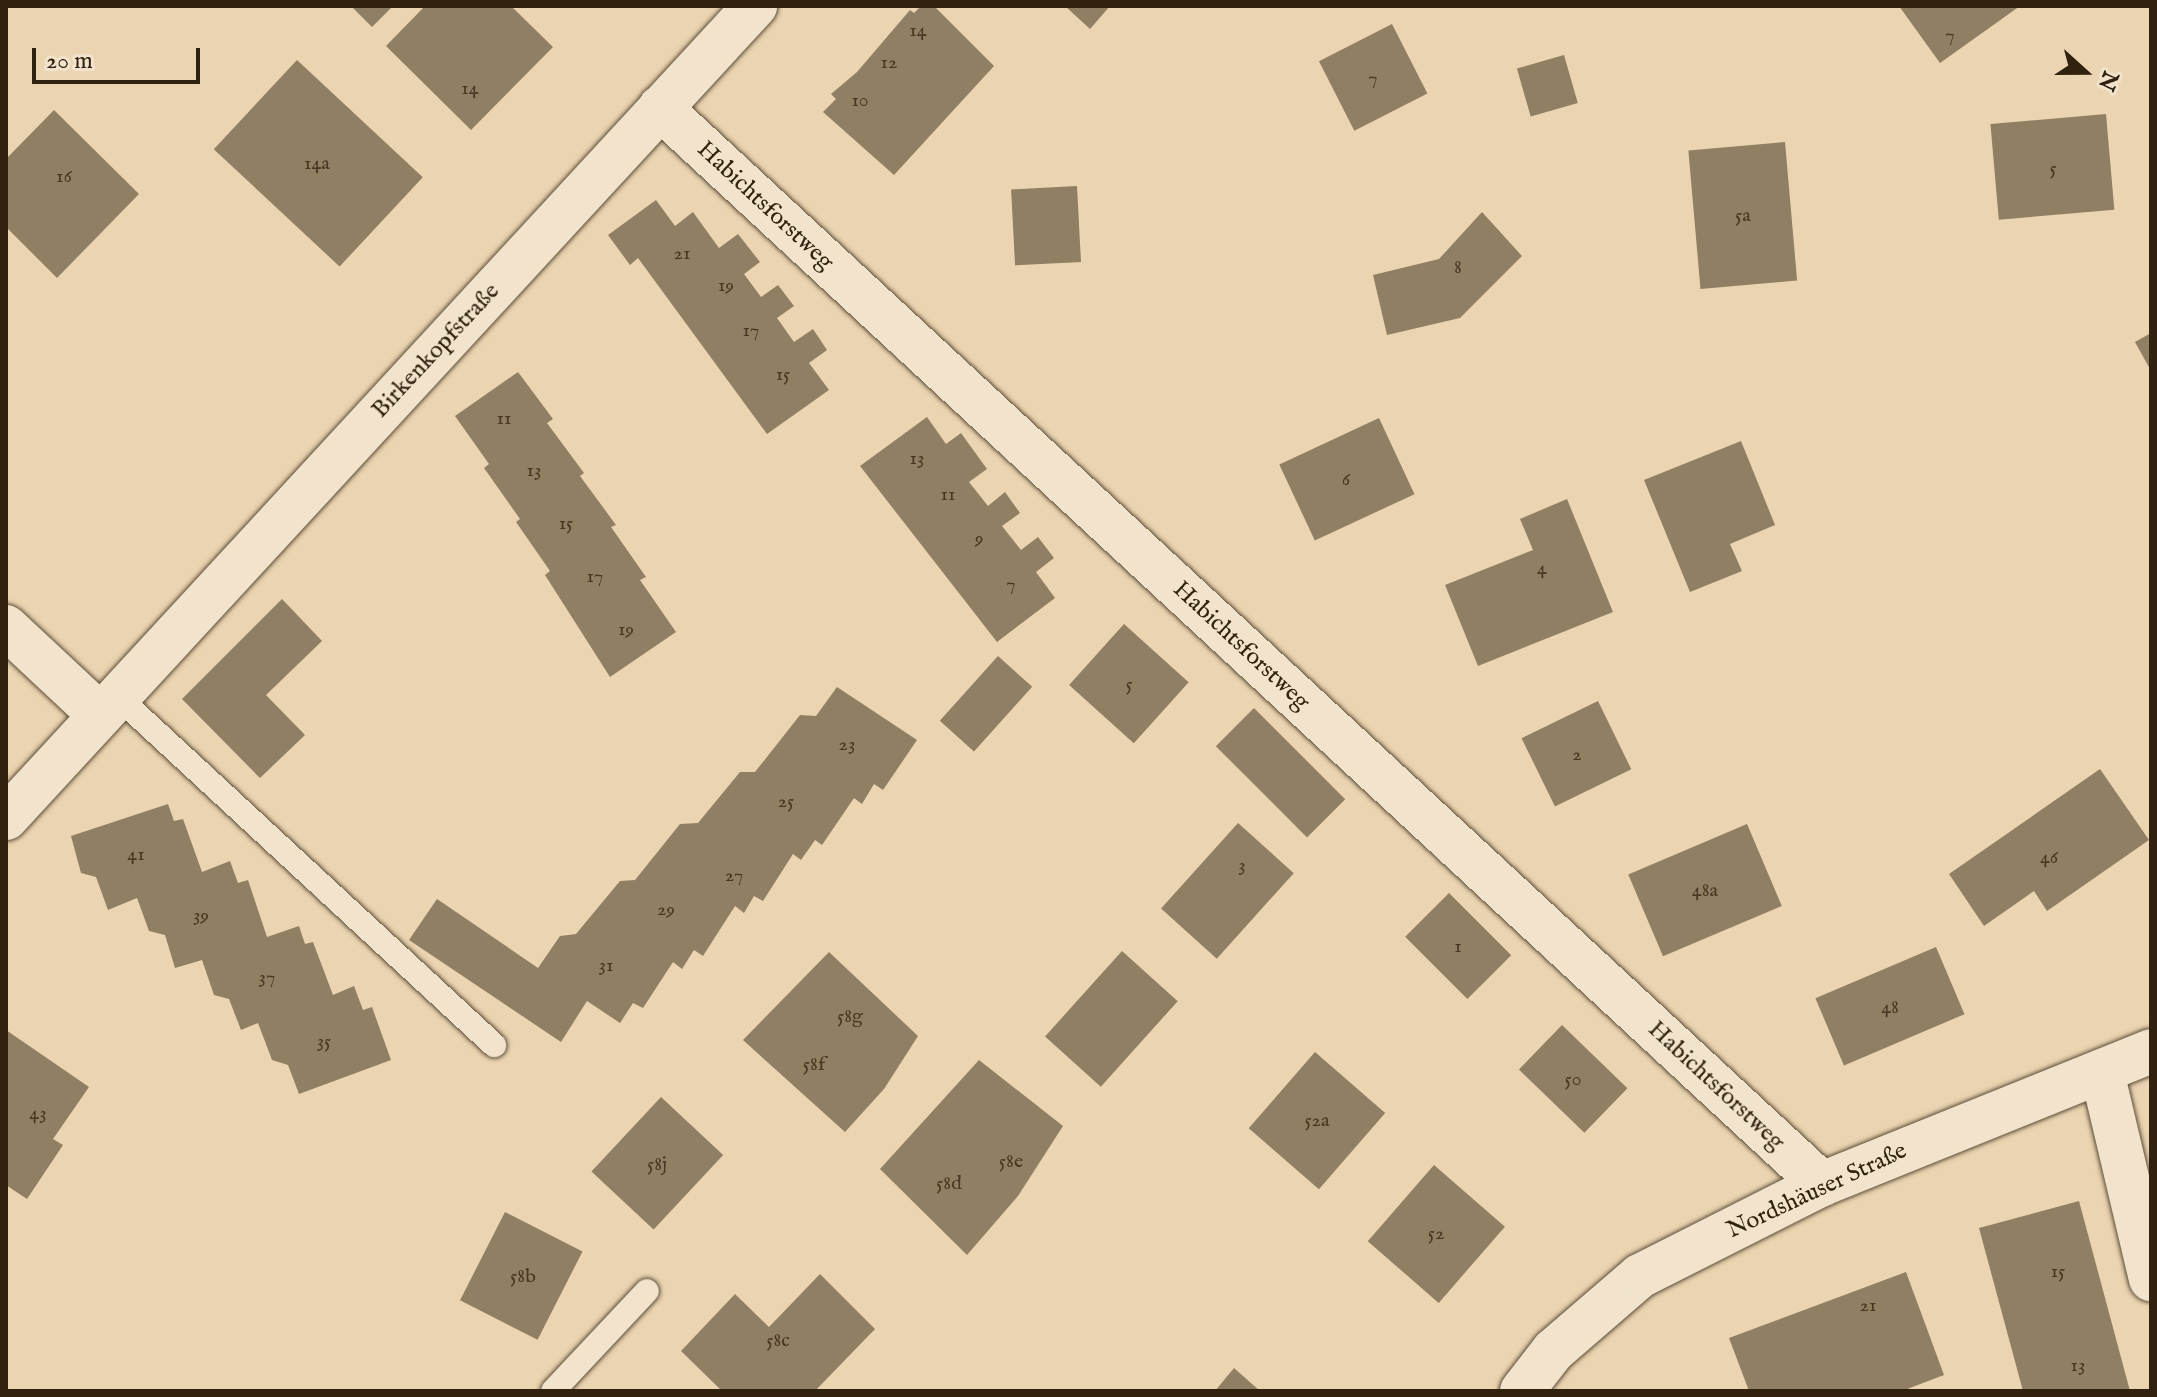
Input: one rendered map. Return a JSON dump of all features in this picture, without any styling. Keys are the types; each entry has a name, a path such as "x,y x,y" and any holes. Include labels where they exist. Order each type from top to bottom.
{"street":[{"name":"Birkenkopfstraße","path":"6,818 755,6"},
{"name":"Habichtsforstweg","path":"660,108 1822,1184"},
{"path":"6,627 108,706"},
{"name":"Nordshäuser Straße","path":"1522,1391 1553,1351 1640,1276 1822,1184 2151,1051"},
{"path":"2102,1072 2151,1279"}],"lane":[{"path":"108,706 494,1045"},
{"path":"553,1391 647,1291"}],"building":[{"path":"351,6 393,6 372,27"},
{"path":"425,6 511,6 553,47 471,130 386,46"},
{"path":"921,6 934,6 994,66 894,175 823,112 836,99 831,94 857,72 910,10 914,13"},
{"path":"1065,6 1110,6 1090,29"},
{"path":"1899,6 2020,6 1940,63"},
{"path":"1392,24 1427,93 1354,131 1319,61"},
{"path":"1564,55 1578,103 1531,117 1517,69"},
{"path":"297,60 423,177 340,267 214,149"},
{"path":"54,110 139,194 57,278 6,227 6,159"},
{"path":"2106,114 2114,210 1999,220 1990,124"},
{"path":"1785,142 1797,280 1700,289 1688,150"},
{"path":"1077,186 1081,262 1015,265 1011,189"},
{"path":"656,200 675,226 693,212 719,248 738,234 760,262 744,274 761,297 778,285 794,306 777,318 794,342 813,329 827,350 809,363 829,390 767,434 638,258 630,265 608,235"},
{"path":"1482,212 1522,256 1460,318 1387,335 1373,275 1439,259"},
{"path":"2151,333 2151,371 2135,342"},
{"path":"518,372 553,419 547,423 584,473 580,476 616,525 611,527 646,577 640,580 676,632 610,677 545,575 550,571 516,522 520,519 484,468 489,464 455,416"},
{"path":"927,417 946,444 961,433 987,469 969,482 988,506 1005,492 1020,513 1002,526 1021,550 1038,537 1054,558 1036,572 1055,598 997,642 860,466"},
{"path":"1379,418 1414,494 1315,541 1279,464"},
{"path":"1741,441 1775,525 1730,544 1742,571 1690,592 1644,480"},
{"path":"1567,499 1613,612 1478,666 1445,585 1533,550 1520,519"},
{"path":"282,599 322,641 266,695 305,735 260,778 182,699"},
{"path":"1124,624 1189,682 1134,743 1069,685"},
{"path":"998,656 1032,687 974,751 940,721"},
{"path":"837,687 917,740 883,790 874,784 862,804 854,798 822,845 815,840 801,860 793,854 763,901 754,896 744,913 735,906 703,956 694,950 682,969 673,962 643,1008 633,1003 620,1023 587,1001 561,1042 409,940 437,899 538,968 560,936 576,934 620,881 635,880 680,824 698,823 740,772 755,772 800,715 816,716"},
{"path":"1598,701 1631,769 1555,807 1522,738"},
{"path":"1254,708 1345,799 1307,837 1216,746"},
{"path":"2100,769 2149,840 2047,911 2034,891 1984,926 1949,874"},
{"path":"168,804 174,821 183,819 202,872 230,861 238,883 248,880 267,937 299,926 305,944 313,942 333,995 354,986 363,1010 372,1007 391,1060 299,1094 288,1065 272,1060 258,1023 241,1030 229,999 214,995 202,960 175,968 165,935 149,931 137,898 108,910 96,877 81,873 71,836"},
{"path":"1238,823 1294,873 1217,959 1161,908"},
{"path":"1747,824 1782,906 1663,956 1628,874"},
{"path":"1449,893 1511,955 1467,999 1405,937"},
{"path":"1936,947 1965,1014 1844,1065 1815,998"},
{"path":"1122,951 1178,1001 1101,1087 1045,1036"},
{"path":"829,952 918,1036 884,1089 845,1132 743,1040"},
{"path":"1562,1025 1627,1088 1584,1133 1519,1070"},
{"path":"6,1030 89,1087 53,1139 63,1145 27,1199 6,1185"},
{"path":"1315,1052 1385,1113 1319,1189 1249,1128"},
{"path":"979,1060 1063,1126 1018,1196 967,1255 880,1169"},
{"path":"661,1097 723,1155 654,1230 591,1172"},
{"path":"1434,1165 1505,1227 1439,1303 1368,1241"},
{"path":"2079,1201 2130,1391 2023,1391 1979,1228"},
{"path":"505,1212 583,1251 538,1340 460,1300"},
{"path":"1906,1272 1944,1375 1902,1391 1749,1391 1729,1338"},
{"path":"820,1274 875,1329 815,1391 722,1391 681,1351 735,1294 769,1327"},
{"path":"1234,1368 1260,1391 1215,1391"}]}
